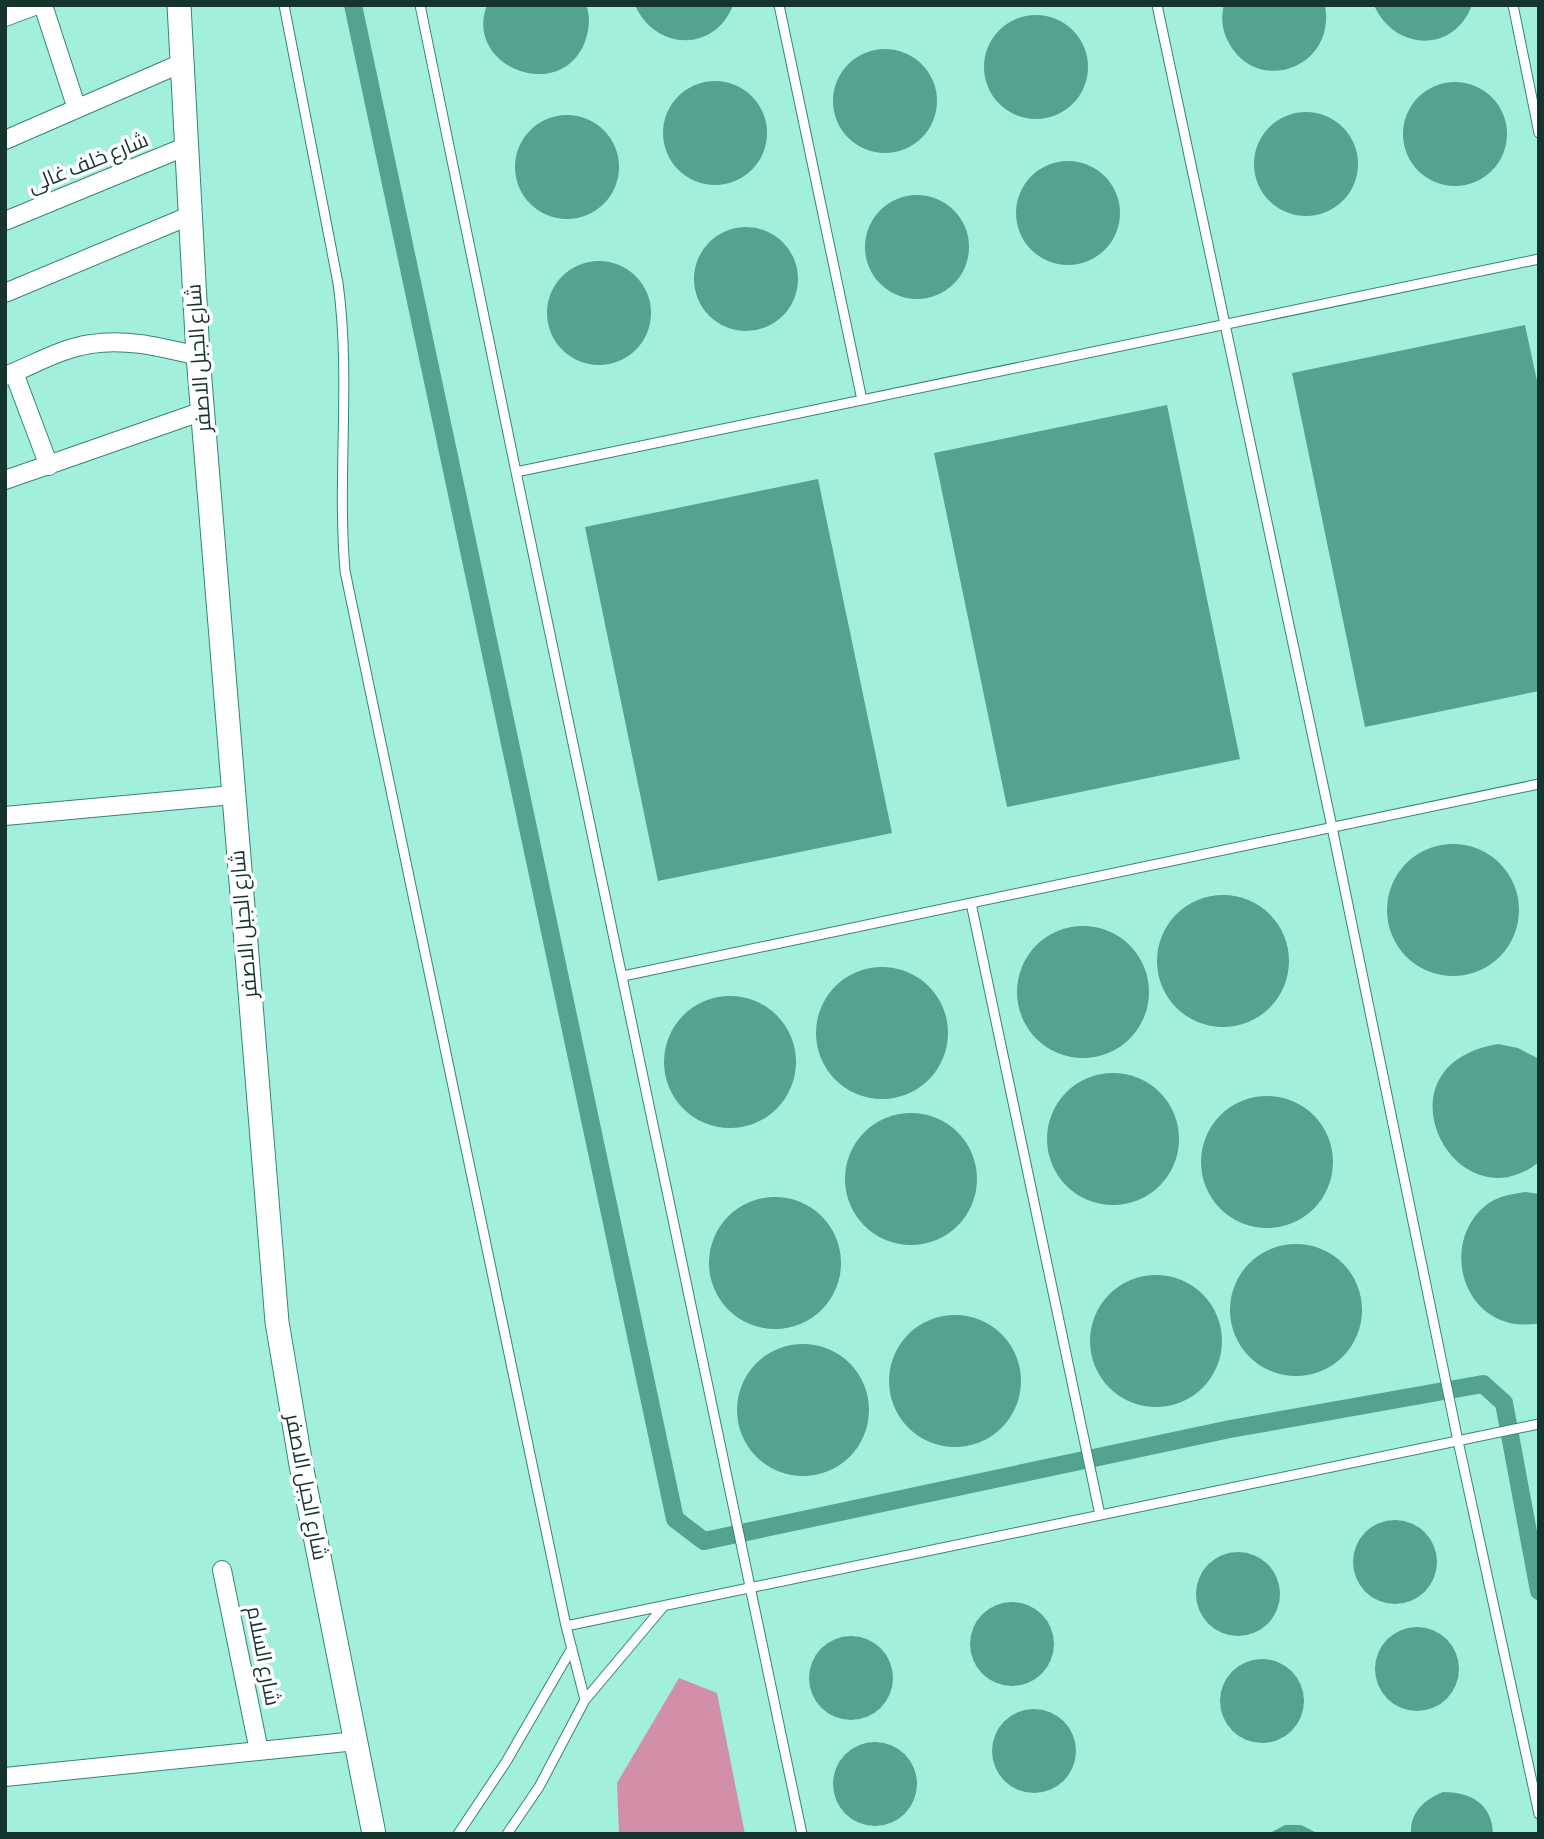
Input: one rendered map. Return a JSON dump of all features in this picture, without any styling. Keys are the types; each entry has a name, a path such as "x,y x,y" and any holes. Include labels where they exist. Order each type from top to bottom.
{"street":[{"path":"5,17 37,5"},
{"path":"43,5 78,109"},
{"name":"شارع الجبل الاصفر","path":"179,5 198,356 277,1322 298,1453 374,1834"},
{"path":"5,139 182,63"},
{"name":"شارع خلف غالى","path":"5,221 187,146"},
{"path":"5,293 189,216"},
{"path":"49,466 10,375 65,351 90,344 115,342 150,345 198,356"},
{"path":"5,480 203,411"},
{"path":"5,816 233,795"},
{"name":"شارع السلام","path":"222,1570 259,1751"},
{"path":"5,1777 356,1741"}],"lane":[{"path":"284,5 344,324 341,524 345,570 566,1626 585,1700"},
{"path":"420,5 802,1834"},
{"path":"779,5 862,400"},
{"path":"1157,5 1332,827 1458,1441 1539,1814"},
{"path":"1513,5 1539,133"},
{"path":"516,472 1539,259"},
{"path":"623,976 1539,784"},
{"path":"971,903 1100,1515"},
{"path":"566,1626 1539,1423"},
{"path":"508,1834 539,1787 585,1700 663,1606"},
{"path":"458,1834 506,1762 572,1648"}],"shaded area":[{"path":"487,5 586,5 589,14 588,33 573,61 556,71 537,74 518,70 501,60 489,45 483,27"},
{"path":"635,5 733,5 724,21 713,32 685,40 670,38 656,31 644,20"},
{"path":"1224,5 1325,5 1325,28 1318,46 1306,60 1290,68 1272,71 1254,67 1238,56 1226,37 1222,22"},
{"path":"1374,5 1472,5 1463,21 1452,32 1438,39 1424,41 1395,31 1383,20"},
{"path":"1036,15 1056,19 1073,30 1084,47 1088,67 1084,87 1073,104 1056,115 1036,119 1016,115 999,104 988,87 984,67 988,47 999,30 1016,19"},
{"path":"885,49 905,53 922,64 933,81 937,101 933,121 922,138 905,149 885,153 865,149 848,138 837,121 833,101 837,81 848,64 865,53"},
{"path":"715,81 735,85 752,96 763,113 767,133 763,153 752,170 735,181 715,185 695,181 678,170 667,153 663,133 667,113 678,96 695,85"},
{"path":"1455,82 1475,86 1492,97 1503,114 1507,134 1503,154 1492,171 1475,182 1455,186 1435,182 1418,171 1407,154 1403,134 1407,114 1418,97 1435,86"},
{"path":"1306,112 1326,116 1343,127 1354,144 1358,164 1354,184 1343,201 1326,212 1306,216 1286,212 1269,201 1258,184 1254,164 1258,144 1269,127 1286,116"},
{"path":"567,115 587,119 604,130 615,147 619,167 615,187 604,204 587,215 567,219 547,215 530,204 519,187 515,167 519,147 530,130 547,119"},
{"path":"1068,161 1088,165 1105,176 1116,193 1120,213 1116,233 1105,250 1088,261 1068,265 1048,261 1031,250 1020,233 1016,213 1020,193 1031,176 1048,165"},
{"path":"917,195 937,199 954,210 965,227 969,247 965,267 954,284 937,295 917,299 897,295 880,284 869,267 865,247 869,227 880,210 897,199"},
{"path":"746,227 766,231 783,242 794,259 798,279 794,299 783,316 766,327 746,331 726,327 709,316 698,299 694,279 698,259 709,242 726,231"},
{"path":"599,261 619,265 636,276 647,293 651,313 647,333 636,350 619,361 599,365 579,361 562,350 551,333 547,313 551,293 562,276 579,265"},
{"path":"1525,325 1539,390 1539,691 1365,727 1292,373"},
{"path":"1167,405 1240,759 1007,807 934,453"},
{"path":"818,479 892,833 658,881 585,527"},
{"path":"1453,844 1478,849 1499,864 1514,885 1519,910 1514,935 1499,956 1478,971 1453,976 1428,971 1407,956 1392,935 1387,910 1392,885 1407,864 1428,849"},
{"path":"1223,895 1248,900 1269,915 1284,936 1289,961 1284,986 1269,1007 1248,1022 1223,1027 1198,1022 1177,1007 1162,986 1157,961 1162,936 1177,915 1198,900"},
{"path":"1083,926 1108,931 1120,937 1138,955 1144,967 1149,992 1144,1017 1138,1029 1120,1047 1108,1053 1083,1058 1058,1053 1046,1047 1028,1029 1022,1017 1017,992 1022,967 1028,955 1046,937 1058,931"},
{"path":"882,967 907,972 928,987 943,1008 948,1033 943,1058 928,1079 907,1094 882,1099 857,1094 836,1079 821,1058 816,1033 821,1008 836,987 857,972"},
{"path":"730,996 755,1001 776,1016 791,1037 796,1062 791,1087 776,1108 755,1123 730,1128 705,1123 684,1108 669,1087 664,1062 669,1037 684,1016 705,1001"},
{"path":"1498,1044 1518,1048 1539,1059 1539,1162 1508,1177 1479,1175 1455,1160 1439,1136 1433,1108 1439,1081 1460,1058"},
{"path":"1113,1073 1138,1078 1159,1093 1174,1114 1179,1139 1174,1164 1159,1185 1138,1200 1113,1205 1088,1200 1067,1185 1052,1164 1047,1139 1052,1114 1067,1093 1088,1078"},
{"path":"1267,1096 1292,1101 1313,1116 1328,1137 1333,1162 1328,1187 1313,1208 1292,1223 1267,1228 1242,1223 1221,1208 1206,1187 1201,1162 1206,1137 1221,1116 1242,1101"},
{"path":"911,1113 936,1118 948,1124 966,1142 972,1154 977,1179 972,1204 966,1216 948,1234 936,1240 911,1245 886,1240 874,1234 856,1216 850,1204 845,1179 850,1154 856,1142 874,1124 886,1118"},
{"path":"1526,1192 1539,1194 1537,1324 1518,1324 1496,1318 1481,1307 1470,1292 1463,1275 1461,1256 1464,1238 1472,1221 1485,1206 1499,1198"},
{"path":"775,1197 800,1202 812,1208 830,1226 836,1238 841,1263 836,1288 830,1300 812,1318 800,1324 775,1329 750,1324 738,1318 720,1300 714,1288 709,1263 714,1238 720,1226 738,1208 750,1202"},
{"path":"1296,1244 1321,1249 1342,1264 1357,1285 1362,1310 1357,1335 1342,1356 1321,1371 1296,1376 1271,1371 1250,1356 1235,1335 1230,1310 1235,1285 1250,1264 1271,1249"},
{"path":"1156,1275 1181,1280 1202,1295 1217,1316 1222,1341 1217,1366 1202,1387 1181,1402 1156,1407 1131,1402 1110,1387 1095,1366 1090,1341 1095,1316 1110,1295 1131,1280"},
{"path":"955,1315 980,1320 1001,1335 1016,1356 1021,1381 1016,1406 1001,1427 980,1442 955,1447 930,1442 909,1427 894,1406 889,1381 894,1356 909,1335 930,1320"},
{"path":"803,1344 828,1349 840,1355 858,1373 864,1385 869,1410 864,1435 858,1447 840,1465 828,1471 803,1476 778,1471 766,1465 748,1447 742,1435 737,1410 742,1385 748,1373 766,1355 778,1349"},
{"path":"1395,1520 1411,1523 1430,1539 1437,1562 1434,1578 1418,1597 1395,1604 1379,1601 1360,1585 1353,1562 1356,1546 1372,1527"},
{"path":"1238,1552 1254,1555 1273,1571 1280,1594 1277,1610 1261,1629 1238,1636 1222,1633 1203,1617 1196,1594 1199,1578 1215,1559"},
{"path":"1012,1602 1028,1605 1047,1621 1054,1644 1051,1660 1035,1679 1012,1686 996,1683 977,1667 970,1644 973,1628 989,1609"},
{"path":"1417,1627 1433,1630 1452,1646 1459,1669 1456,1685 1440,1704 1417,1711 1401,1708 1382,1692 1375,1669 1378,1653 1394,1634"},
{"path":"851,1636 867,1639 886,1655 893,1678 890,1694 874,1713 851,1720 835,1717 816,1701 809,1678 812,1662 828,1643"},
{"path":"1262,1659 1278,1662 1292,1671 1301,1685 1304,1701 1301,1717 1292,1731 1278,1740 1262,1743 1246,1740 1232,1731 1223,1717 1220,1701 1223,1685 1232,1671 1246,1662"},
{"path":"679,1678 717,1693 745,1834 619,1834 617,1783"},
{"path":"1034,1709 1050,1712 1069,1728 1076,1751 1073,1767 1057,1786 1034,1793 1018,1790 999,1774 992,1751 995,1735 1011,1716"},
{"path":"875,1742 891,1745 910,1761 917,1784 914,1800 898,1819 875,1826 859,1823 840,1807 833,1784 836,1768 852,1749"},
{"path":"1443,1792 1462,1794 1478,1801 1489,1814 1493,1834 1411,1834 1413,1819 1419,1808"},
{"path":"1285,1825 1301,1825 1319,1834 1268,1834"}],"waterway":[{"path":"353,5 675,1519 704,1541 1230,1429 1483,1384 1504,1403 1539,1591"}]}
